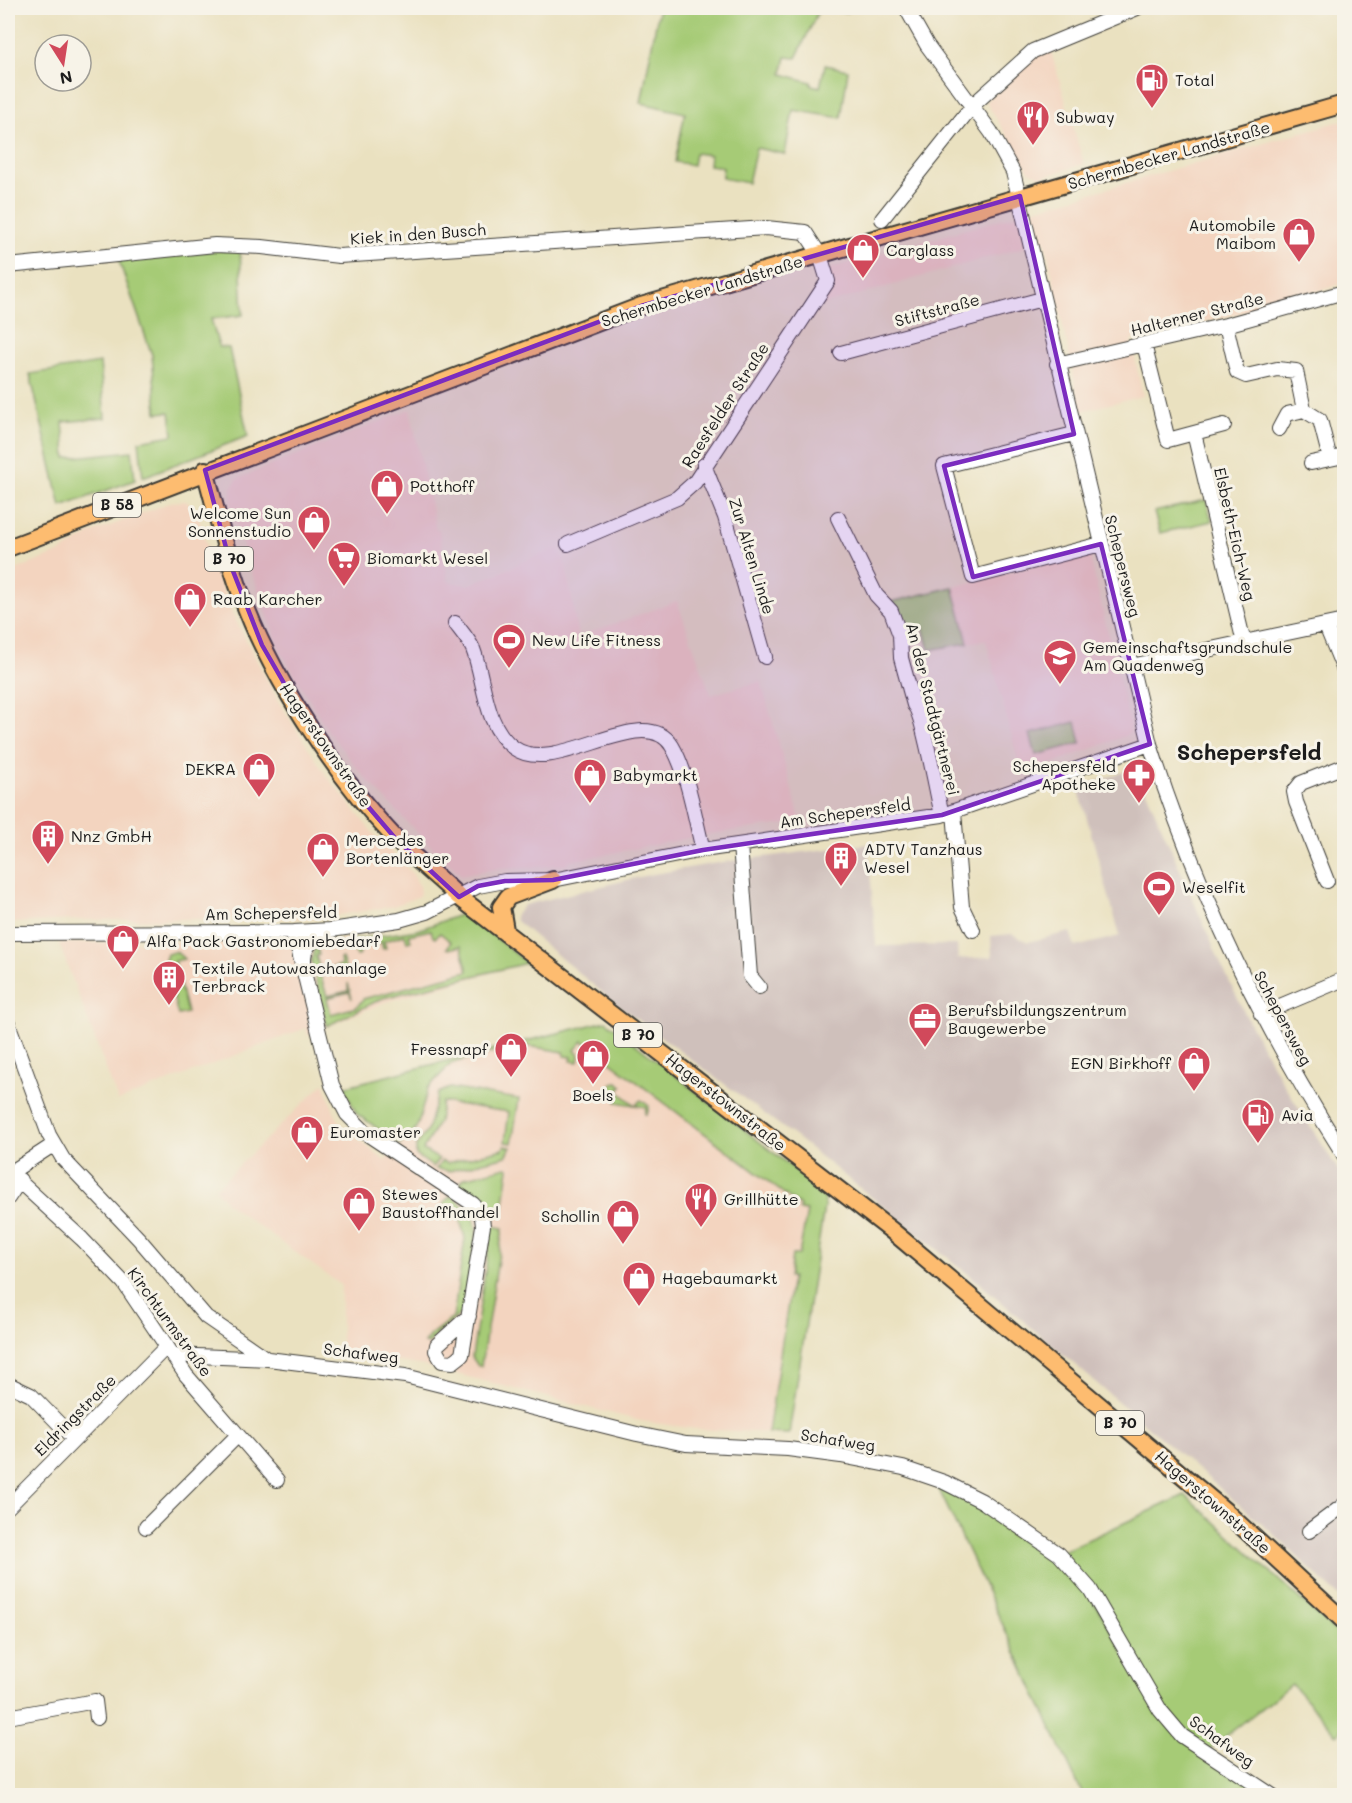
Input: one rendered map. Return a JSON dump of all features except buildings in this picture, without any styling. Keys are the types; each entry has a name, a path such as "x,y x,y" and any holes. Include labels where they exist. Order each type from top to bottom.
{"main road":[{"name":"Schermbecker Landstraße","path":"8,548 206,470 641,306 1344,104"},
{"name":"Hagerstownstraße","path":"206,470 231,566 262,645 300,711 353,789 395,838 459,897 505,930 574,987 891,1230 1225,1511 1344,1620"},
{"path":"505,930 501,907 508,897 553,880"}],"street":[{"name":"Schepersweg","path":"906,8 927,45 973,105 1000,146 1013,172 1057,364 1150,744 1171,811 1227,946 1261,1014 1300,1085 1344,1155"},
{"path":"882,219 973,105 1033,51 1117,11 1137,8"},
{"name":"Kiek in den Busch","path":"8,266 215,245 262,246 339,256 766,228 805,232 820,255"},
{"name":"Raesfelder Straße","path":"568,544 677,498 695,482 704,465 828,281 820,255"},
{"name":"Halterner Straße","path":"1057,364 1226,325 1344,292"},
{"name":"Stiftstraße","path":"841,353 1042,299"},
{"path":"1226,325 1237,372 1246,376 1277,369 1296,371 1304,410"},
{"path":"1144,344 1168,440 1224,425"},
{"path":"1279,429 1287,414 1304,410 1320,420 1330,459"},
{"name":"Elsbeth-Eich-Weg","path":"1194,433 1244,643"},
{"path":"1074,434 944,466 973,577 1101,544"},
{"path":"1311,463 1344,456"},
{"name":"Zur Alten Linde","path":"704,465 725,517 765,657"},
{"name":"An der Stadtgärtnerei","path":"838,518 876,595 891,611 900,635 900,658 914,705 919,710 925,730 924,743 948,813"},
{"path":"1131,666 1344,621"},
{"path":"454,623 472,647 491,714 503,738 514,749 530,756 548,756 635,732 653,731 664,736 679,760 703,850"},
{"path":"1326,626 1344,670"},
{"name":"Am Schepersfeld","path":"8,933 294,932 331,930 399,920 427,912 478,886 505,881 553,880 703,850 948,813 1150,744"},
{"path":"1327,881 1294,792 1301,783 1344,766"},
{"path":"948,813 962,907 973,930"},
{"path":"740,845 750,976 759,987"},
{"path":"305,972 306,948 331,930"},
{"path":"294,932 332,1085 347,1114 367,1134 473,1204 482,1217 483,1226 469,1316"},
{"path":"1261,1014 1344,979"},
{"name":"Schafweg","path":"8,1023 51,1140 81,1180 139,1239 206,1317 268,1359"},
{"path":"8,1197 12,1175 51,1140"},
{"name":"Kirchturmstraße","path":"12,1175 124,1283 186,1375 277,1480"},
{"name":"Schafweg","path":"170,1351 268,1359 405,1376 637,1434 686,1444 788,1449 841,1456 903,1468 944,1482 982,1501 1059,1554 1090,1589 1160,1710 1182,1736 1273,1796"},
{"name":"Eldringstraße","path":"8,1507 74,1439 170,1351"},
{"path":"8,1384 31,1395 74,1439"},
{"path":"146,1527 238,1435"},
{"path":"1309,1531 1344,1505"},
{"path":"8,1717 95,1701 97,1718"}],"highlighted area":[{"path":"1020,196 1074,434 944,466 973,577 1101,544 1150,744 942,815 703,850 553,880 505,881 478,886 459,897 395,838 353,789 300,711 262,645 231,566 205,470 641,306"}],"shaded area":[{"path":"1050,48 1084,164 1041,177 1028,170 986,102 1034,55"},
{"path":"1344,120 1344,283 1285,302 1131,340 1143,396 1081,411 1045,241 823,305 814,273"},
{"path":"410,409 436,529 439,529 448,582 469,585 558,548 567,570 578,637 677,601 711,695 761,681 801,822 709,834 567,862 567,865 501,868 461,875 424,840 359,771 328,731 281,652 247,560 231,506 231,488 237,479"},
{"path":"185,501 196,508 213,566 232,613 278,701 326,775 372,832 412,873 419,885 420,894 417,897 394,906 321,918 76,920 8,923 8,573 61,552 92,533 171,502"},
{"name":"Gemeinschaftsgrundschule Am Quadenweg","path":"1089,552 1131,732 1022,775 986,640 968,643 953,587"},
{"path":"1136,768 1220,962 1250,1024 1284,1085 1344,1179 1344,1601 1270,1531 971,1276 797,1138 614,1002 516,921 515,916 524,905 648,875 723,862 868,844 876,946 957,945 958,959 992,957 991,936 1012,934 1028,942 1070,932 1075,947 1120,936 1078,787"},
{"path":"462,914 527,963 385,1002 308,1035 306,1028 118,1101 59,943 307,941 308,944 418,930"},
{"path":"600,1024 826,1194 789,1434 696,1429 641,1421 425,1366 341,1352 341,1285 228,1204 215,1189 324,1083 335,1114 343,1127 385,1161 418,1124 428,1088 452,1063"}],"green space":[{"path":"659,8 847,8 848,12 819,10 796,58 786,57 782,74 811,82 811,85 820,87 825,65 848,70 841,118 793,110 785,154 756,148 748,183 722,178 723,167 709,165 710,155 695,153 693,165 675,162 685,113 641,103"},
{"path":"240,248 243,315 211,319 219,347 229,348 248,436 143,477 139,441 173,435 170,412 157,413 152,355 118,258"},
{"path":"100,363 105,418 63,422 66,458 132,451 135,480 61,507 30,374"},
{"path":"1206,500 1212,521 1160,533 1154,512"},
{"path":"953,587 968,643 929,650 923,627 904,632 891,602"},
{"path":"1076,722 1081,743 1036,755 1030,734"},
{"path":"465,913 527,963 383,998 327,1026 311,960 315,947 339,941 340,947 337,950 335,943 317,948 319,955 316,956 320,971 341,965 340,959 342,958 347,974 344,975 342,968 320,974 327,996 348,991 348,983 352,999 349,992 327,998 331,1014 357,1007 363,999 468,971 461,946 447,948 451,942 440,933 435,938 433,937 431,930 409,935 411,941 407,942 405,935 384,941 386,948 383,949 381,942 359,948 360,955 356,956 351,940 418,930"},
{"path":"176,951 184,959 174,961 187,1013 178,1015 164,963 167,954"},
{"path":"606,1021 826,1194 789,1434 768,1433 792,1277 789,1277 792,1255 799,1255 807,1211 799,1210 800,1206 583,1041 575,1050 579,1055 578,1062 571,1061 572,1057 564,1056 564,1052 521,1045 452,1063 428,1088 418,1124 412,1135 400,1144 357,1114 343,1087"},
{"path":"618,1082 622,1086 618,1091 610,1090 612,1083"},
{"path":"450,1088 519,1099 512,1143 505,1142 509,1112 442,1102 439,1121 423,1150 439,1159 433,1167 416,1155 416,1146 427,1131 438,1093"},
{"path":"618,1091 635,1105 641,1100 649,1106 647,1114 645,1114 646,1107 616,1102"},
{"path":"504,1146 511,1147 506,1156 449,1171 436,1169 442,1161 447,1163 503,1149"},
{"path":"509,1168 503,1209 495,1208 459,1184 464,1178"},
{"path":"451,1195 473,1214 477,1230 464,1311 429,1344 424,1343 430,1335 453,1317 465,1238 459,1215 443,1204"},
{"path":"492,1226 503,1228 481,1366 478,1366 472,1357"},
{"path":"936,1483 956,1492 1056,1556 1088,1591 1157,1711 1267,1795 1083,1795"},
{"path":"1185,1495 1344,1639 1344,1728 1337,1735 1292,1684 1207,1751 1162,1708 1061,1552"}],"place":[{"name":"Total","path":"1152,109"},
{"name":"Subway","path":"1033,146"},
{"name":"Automobile Maibom","path":"1299,263"},
{"name":"Carglass","path":"863,279"},
{"name":"Potthoff","path":"387,515"},
{"name":"Welcome Sun Sonnenstudio","path":"314,551"},
{"name":"Biomarkt Wesel","path":"344,587"},
{"name":"Raab Karcher","path":"190,628"},
{"name":"New Life Fitness","path":"509,669"},
{"name":"Gemeinschaftsgrundschule Am Quadenweg","path":"1060,685"},
{"name":"DEKRA","path":"259,798"},
{"name":"Babymarkt","path":"590,804"},
{"name":"Schepersfeld Apotheke","path":"1139,804"},
{"name":"Nnz GmbH","path":"48,865"},
{"name":"Mercedes Bortenlänger","path":"323,878"},
{"name":"ADTV Tanzhaus Wesel","path":"841,887"},
{"name":"Weselfit","path":"1159,916"},
{"name":"Alfa Pack Gastronomiebedarf","path":"123,970"},
{"name":"Textile Autowaschanlage Terbrack","path":"169,1006"},
{"name":"Berufsbildungszentrum Baugewerbe","path":"925,1048"},
{"name":"Fressnapf","path":"511,1078"},
{"name":"Boels","path":"593,1085"},
{"name":"EGN Birkhoff","path":"1194,1092"},
{"name":"Avia","path":"1258,1144"},
{"name":"Euromaster","path":"307,1161"},
{"name":"Grillhütte","path":"701,1228"},
{"name":"Stewes Baustoffhandel","path":"359,1232"},
{"name":"Schollin","path":"623,1245"},
{"name":"Hagebaumarkt","path":"639,1307"}],"district":[{"name":"Schepersfeld","path":"1249,752"}]}
